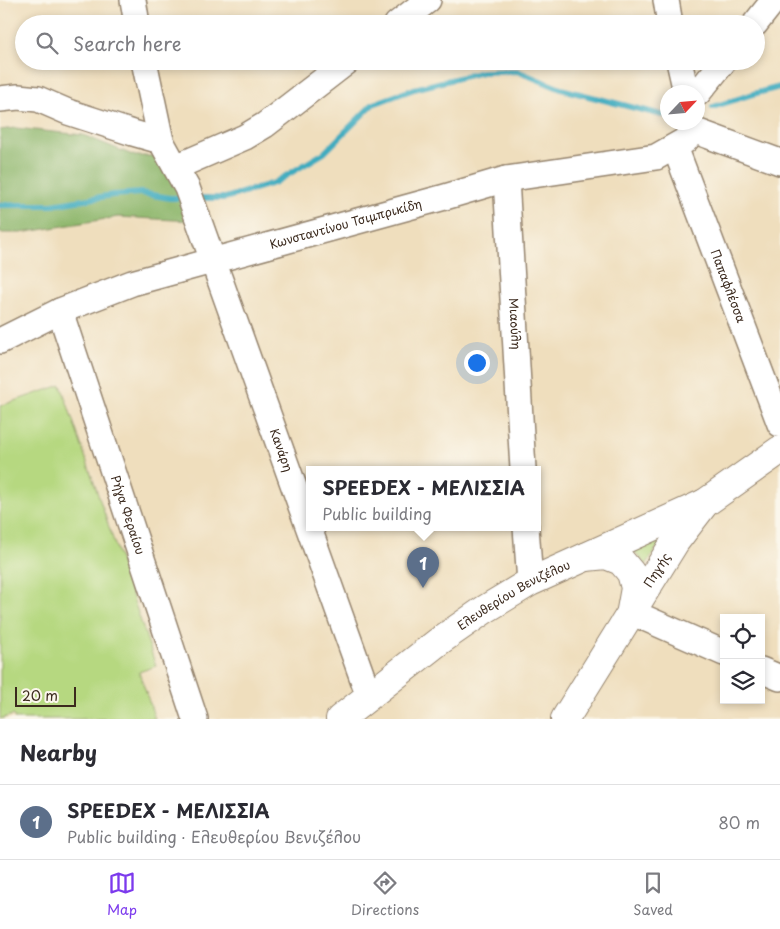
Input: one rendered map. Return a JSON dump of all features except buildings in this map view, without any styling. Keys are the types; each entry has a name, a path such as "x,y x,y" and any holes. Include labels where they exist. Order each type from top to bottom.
{"main road":[{"name":"Πηγής","path":"565,719 675,542 704,503 780,450"},
{"name":"Ελευθερίου Βενιζέλου","path":"340,719 438,642 484,610 530,582 704,503"},
{"path":"585,557 606,555 621,561 631,573 635,588 631,612"}],"street":[{"path":"132,0 135,15"},
{"path":"409,15 428,0"},
{"path":"666,0 668,15"},
{"path":"762,15 774,0"},
{"name":"Κανάρη","path":"146,70 161,141 181,178 213,260 306,520"},
{"path":"181,178 265,125 336,70"},
{"path":"681,70 684,85"},
{"path":"704,85 717,70"},
{"path":"0,99 18,97 38,99 68,112 161,141"},
{"name":"Κωνσταντίνου Τσιμπρικίδη","path":"0,340 60,311 132,283 445,198 506,179 656,157 675,148 686,140 690,130"},
{"path":"702,130 780,162"},
{"name":"Παπαφλέσσα","path":"675,148 780,424"},
{"name":"Μιαούλη","path":"506,179 523,466"},
{"name":"Ρήγα Φεραίου","path":"60,311 195,719"},
{"name":"Κανάρη","path":"310,531 369,696"},
{"path":"526,531 530,582"},
{"path":"631,612 720,651"},
{"path":"765,672 780,678"}],"green space":[{"path":"15,128 83,135 135,156 162,156 193,221 118,217 21,233 0,233 0,130"},
{"path":"61,385 156,666 139,672 155,719 15,719 13,715 0,719 0,406"},
{"path":"670,527 646,565 636,553 626,547"}],"waterway":[{"path":"197,198 225,198 274,183 324,153 373,104 414,89 482,72 517,71 561,89 660,114"},
{"path":"713,107 780,87"},
{"path":"0,205 52,205 113,195 141,193 170,198 184,198"}],"place":[{"name":"SPEEDEX - ΜΕΛΙΣΣΙΑ","path":"423,588"}]}
